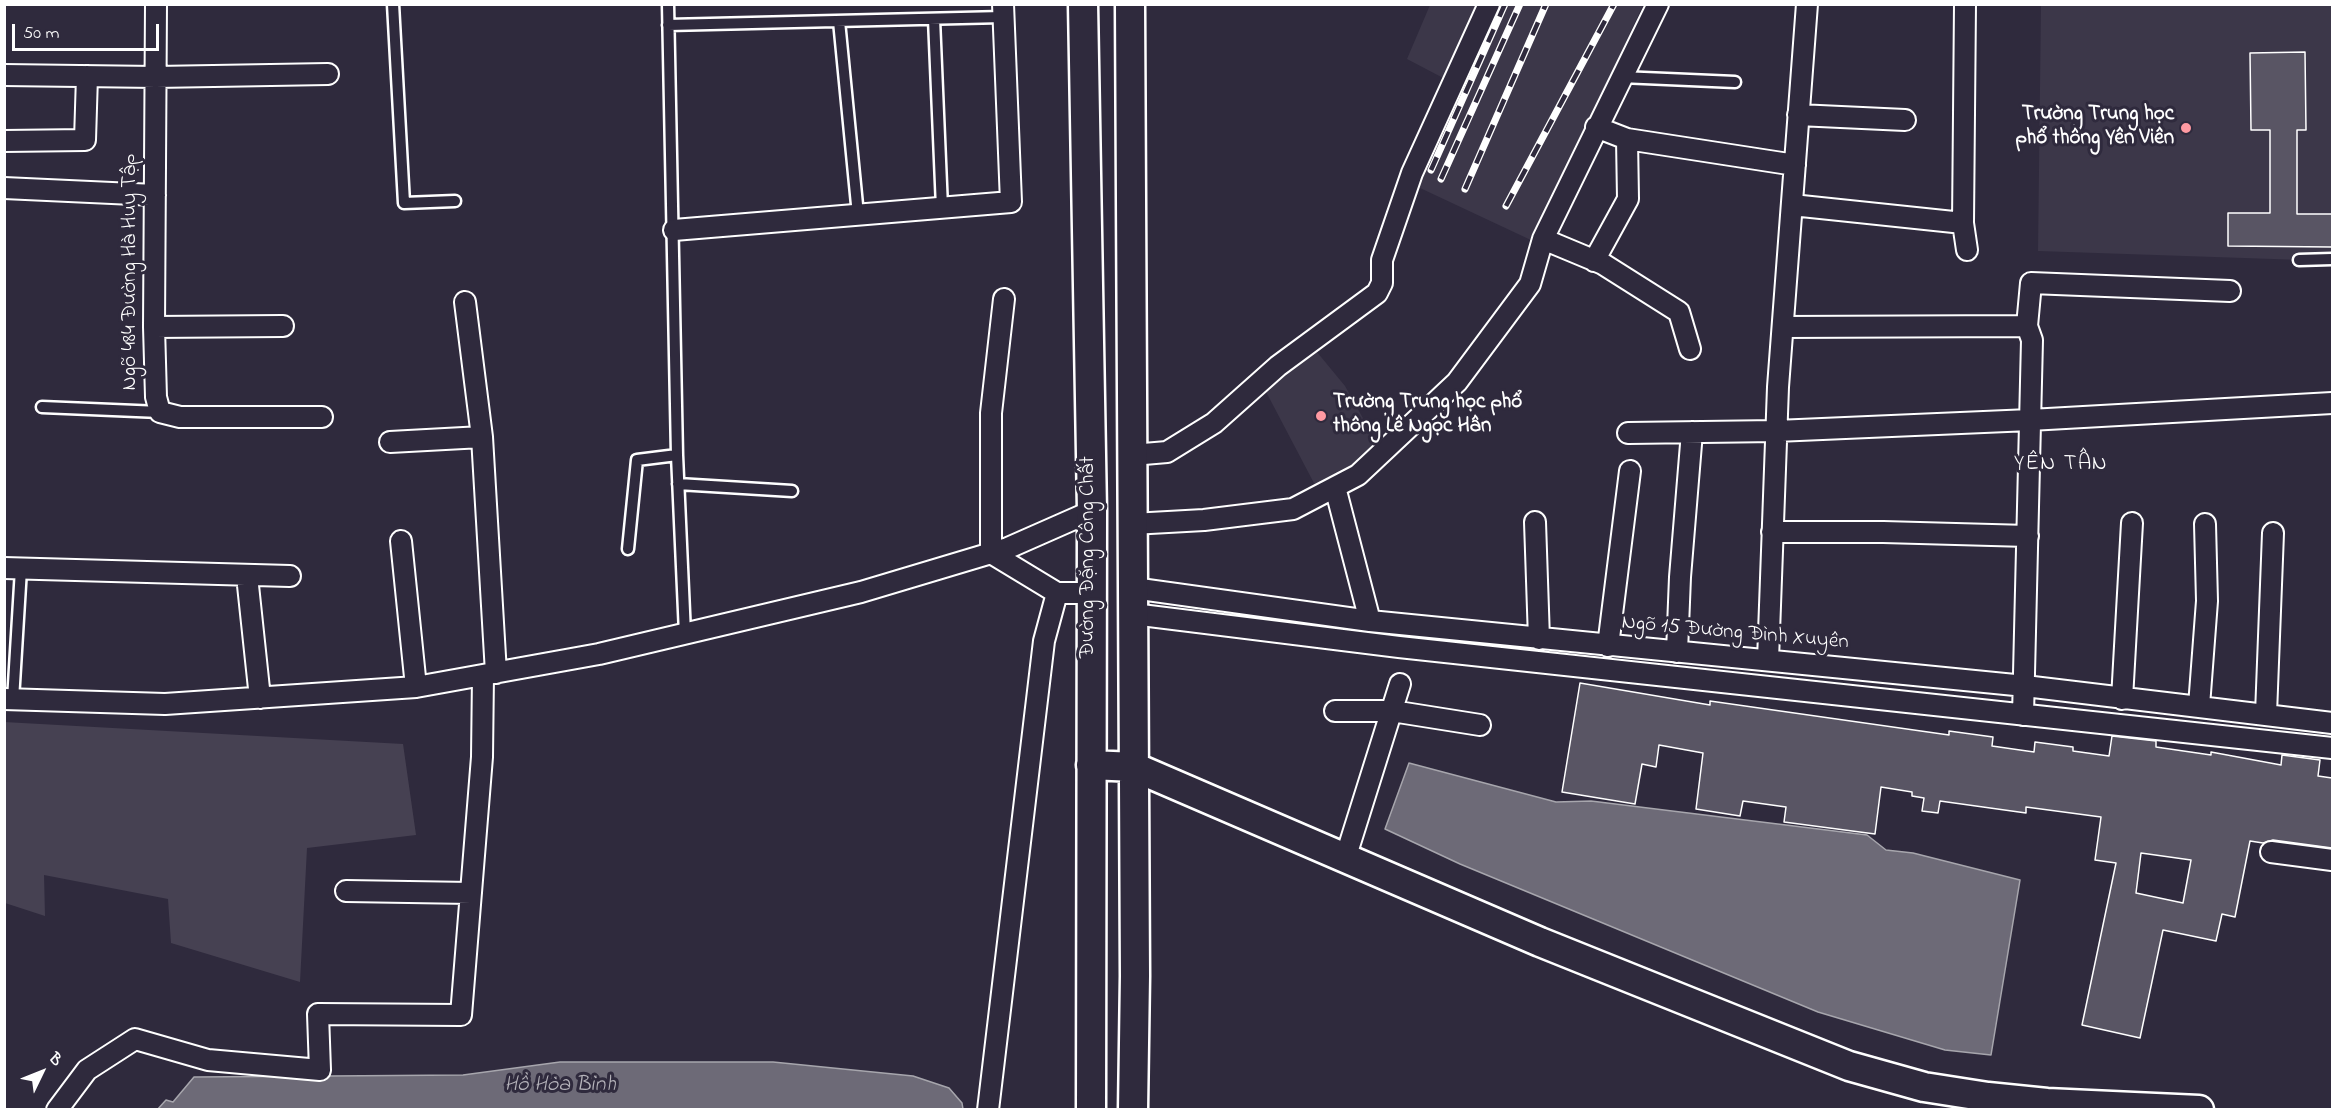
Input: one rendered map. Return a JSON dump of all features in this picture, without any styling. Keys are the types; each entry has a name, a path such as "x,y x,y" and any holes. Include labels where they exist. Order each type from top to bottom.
{"main road":[{"name":"Đường Đặng Công Chất","path":"1083,4 1092,511 1090,593 1091,1110"},
{"name":"Đường Đặng Công Chất","path":"1130,4 1134,767 1133,1110"},
{"path":"1090,432 1132,442"},
{"path":"1090,765 1134,767 1345,860 1786,1043 1868,1072 1924,1087 1988,1097 2047,1103 2199,1110"}],"street":[{"name":"Ngõ 484 Đường Hà Huy Tập","path":"156,4 154,327 156,398 160,412 180,417 322,417"},
{"path":"1132,442 1167,452 1214,423 1278,366 1377,293 1382,283 1382,260 1388,249 1412,173 1490,4"},
{"path":"1132,524 1204,520 1293,509 1358,475 1457,382 1530,284 1543,239 1658,4"},
{"path":"1768,660 1782,327 1807,4"},
{"path":"1965,4 1963,223 1968,250"},
{"path":"674,230 1011,202 1003,11"},
{"path":"4,75 156,77 328,74"},
{"path":"4,141 85,140 87,76"},
{"path":"1798,115 1905,120"},
{"path":"1596,127 1627,139 1795,165"},
{"path":"1594,261 1628,199 1627,139"},
{"path":"4,188 35,187 155,195"},
{"path":"1791,205 1963,223"},
{"path":"1543,239 1594,261 1679,312 1690,350"},
{"path":"2023,715 2032,340 2027,326 2031,283 2230,291"},
{"path":"991,554 991,413 1004,299"},
{"path":"57,1110 87,1070 135,1039 208,1060 320,1070 318,1014 462,1015 490,674 482,437 465,302"},
{"path":"154,327 283,326"},
{"path":"1782,327 2027,326"},
{"path":"1628,434 1776,431 2031,420 2332,403"},
{"path":"1677,652 1680,577 1692,432"},
{"path":"390,442 482,437"},
{"path":"1608,646 1629,471"},
{"path":"1335,487 1370,621"},
{"path":"9,699 165,704 416,687 599,654 861,592 991,554 1092,511"},
{"path":"1535,522 1539,639"},
{"path":"2122,699 2132,523"},
{"path":"2199,706 2207,601 2205,524"},
{"path":"1772,532 1883,531 2028,536"},
{"path":"2266,714 2273,533"},
{"path":"401,541 416,687"},
{"path":"991,554 1057,593 1090,593"},
{"path":"13,569 291,576"},
{"path":"247,576 260,698"},
{"path":"988,1110 1044,641 1057,593"},
{"path":"1133,601 1579,666 2332,748"},
{"name":"Ngõ 15 Đường Đình Xuyên","path":"1133,601 1370,621 2025,686 2332,723"},
{"path":"1579,666 1582,643"},
{"path":"1345,860 1400,684"},
{"path":"1335,711 1392,711 1480,725"},
{"path":"2271,852 2332,860"},
{"path":"346,891 471,893"}],"lane":[{"path":"393,4 404,202 455,201"},
{"path":"668,4 677,456 685,634"},
{"path":"668,25 934,19 1003,11"},
{"path":"934,19 942,208"},
{"path":"839,21 858,215"},
{"path":"1621,77 1735,82"},
{"path":"2299,260 2332,259"},
{"path":"42,407 160,412"},
{"path":"628,549 637,460 677,456"},
{"path":"678,484 792,491"},
{"path":"9,699 13,569"}],"shaded area":[{"path":"1430,5 1643,5 1533,241 1403,180 1447,80 1407,59"},
{"name":"Trường Trung học phổ thông Yên Viên","path":"2041,5 2332,5 2332,261 2038,251"},
{"name":"Trường Trung học phổ thông Lê Ngọc Hân","path":"1312,346 1345,386 1379,447 1335,478 1316,487 1263,386"},
{"path":"4,722 403,744 416,835 307,848 300,982 171,943 168,899 44,875 45,916 5,903"}],"water":[{"path":"1409,763 1556,802 1591,801 1867,835 1886,850 1913,853 2020,880 1991,1055 1945,1050 1818,1012 1460,864 1385,829"},
{"name":"Hồ Hòa Bình","path":"560,1062 773,1062 913,1076 949,1088 962,1103 963,1109 157,1110 166,1100 173,1102 194,1077 463,1075"}],"building":[{"path":"2305,52 2306,130 2297,130 2297,214 2332,214 2332,247 2228,246 2228,213 2270,213 2270,130 2251,130 2250,53"},
{"path":"1580,683 1710,705 1710,701 1949,735 1949,731 1993,737 1992,746 2034,752 2035,742 2073,747 2073,751 2109,756 2112,736 2156,741 2156,747 2211,755 2211,752 2281,765 2282,755 2320,760 2318,776 2332,778 2332,848 2273,840 2263,843 2250,841 2235,917 2222,914 2216,941 2163,930 2140,1038 2082,1025 2116,863 2095,860 2101,817 2026,807 2026,813 1940,801 1938,813 1922,811 1924,798 1912,796 1912,792 1881,787 1875,834 1784,822 1786,807 1743,801 1740,816 1696,809 1703,753 1659,745 1656,767 1642,764 1635,804 1562,792","holes":["2141,853 2191,860 2183,903 2136,893"]}],"railway":[{"path":"1431,170 1505,4"},
{"path":"1441,179 1520,4"},
{"path":"1465,189 1546,4"},
{"path":"1506,206 1614,4"}],"place":[{"name":"Trường Trung học phổ thông Yên Viên","path":"2186,128"},
{"name":"Trường Trung học phổ thông Lê Ngọc Hân","path":"1321,416"}],"district":[{"name":"YÊN TÂN","path":"2061,465"}]}
